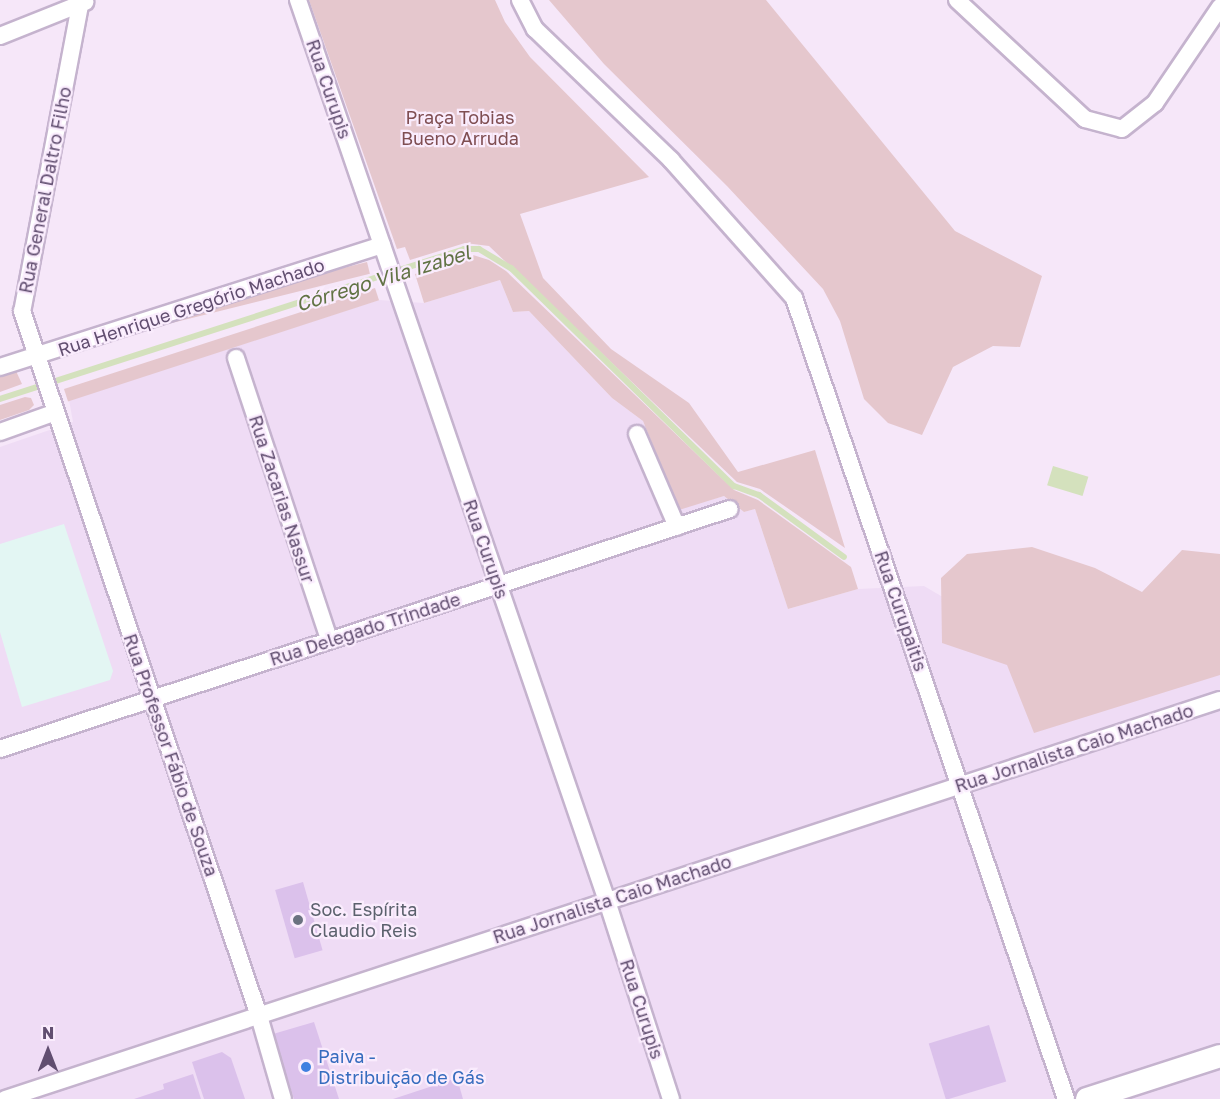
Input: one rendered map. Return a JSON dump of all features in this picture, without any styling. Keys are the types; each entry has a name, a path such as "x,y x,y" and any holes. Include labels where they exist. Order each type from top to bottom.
{"main road":[{"path":"1087,1099 1220,1056"}],"street":[{"name":"Rua Curupis","path":"298,0 607,901 671,1099"},
{"name":"Rua Curupaitis","path":"520,0 535,28 671,160 794,298 1066,1099"},
{"path":"957,0 1085,118 1122,129 1155,103 1220,7"},
{"path":"0,36 82,2"},
{"name":"Rua General Daltro Filho","path":"56,412 22,311 82,2"},
{"name":"Rua Henrique Gregório Machado","path":"0,366 40,362 384,250"},
{"name":"Rua Zacarias Nassur","path":"236,358 328,640"},
{"path":"0,432 56,412"},
{"name":"Rua Professor Fábio de Souza","path":"56,412 259,1016 283,1099"},
{"path":"637,434 677,526"},
{"name":"Rua Delegado Trindade","path":"0,749 730,509"},
{"name":"Rua Jornalista Caio Machado","path":"5,1099 1220,700"}],"shaded area":[{"path":"500,280 513,312 529,311 612,398 643,421 679,509 724,496 744,512 755,509 788,609 858,589 924,586 941,596 1220,628 1220,1099 0,1099 0,447 73,422 69,400 379,300 424,303"},
{"path":"1053,466 1088,477 1083,496 1047,485"},
{"path":"64,524 113,671 110,680 22,707 0,632 0,544"}],"green space":[{"name":"Praça Tobias Bueno Arruda","path":"309,0 495,0 505,22 530,57 649,177 520,214 543,278 611,349 689,403 738,472 815,450 845,548 760,489 737,482 489,246 465,243 410,260 405,247 397,249"},
{"path":"549,0 766,0 955,231 1042,276 1020,347 993,346 953,367 922,435 888,423 864,399 840,321 823,289 727,186 604,64"},
{"path":"473,255 489,260 506,271 734,490 758,500 851,567 858,589 788,609 755,509 744,512 724,496 679,510 643,421 612,398 529,311 513,312 500,280 424,303 415,274"},
{"path":"367,262 370,274 49,354 46,342"},
{"path":"375,288 379,300 68,401 64,389"},
{"path":"16,371 22,384 0,392 0,376"},
{"path":"25,397 31,398 34,405 29,410 0,420 0,405"},
{"path":"1032,547 1095,568 1142,592 1182,550 1220,554 1220,675 1034,733 1007,665 942,643 941,578 967,554"}],"building":[{"name":"Soc. Espírita Claudio Reis","path":"303,882 323,950 295,958 275,890"},
{"name":"Paiva - Distribuição de Gás","path":"314,1022 339,1099 294,1099 273,1034"},
{"path":"989,1025 1006,1081 946,1099 929,1043"},
{"path":"222,1052 231,1058 245,1099 204,1099 192,1062"},
{"path":"193,1074 201,1099 134,1099 164,1089 163,1084"},
{"path":"457,1078 463,1099 393,1099"}],"waterway":[{"name":"Córrego Vila Izabel","path":"0,399 464,249 479,249 511,268 734,486 759,495 844,557"}],"place":[{"name":"Soc. Espírita Claudio Reis","path":"298,920"},
{"name":"Paiva - Distribuição de Gás","path":"306,1067"}]}
